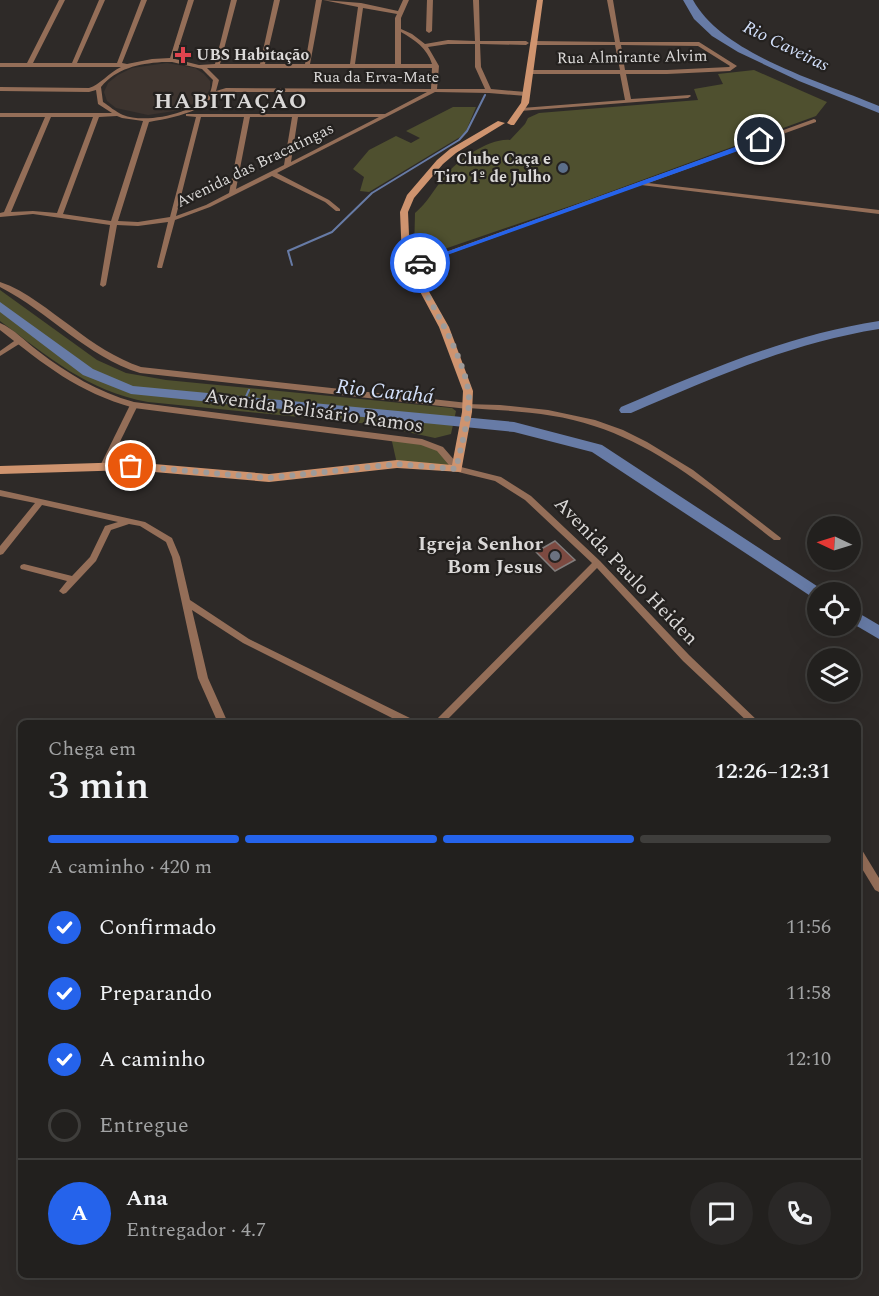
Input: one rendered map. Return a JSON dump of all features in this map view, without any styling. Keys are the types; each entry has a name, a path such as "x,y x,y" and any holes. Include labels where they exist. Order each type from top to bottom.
{"main road":[{"path":"507,123 523,94 529,72 533,0"},
{"path":"0,470 104,466 145,467 269,478 397,464 456,469 468,409 467,386 450,340 410,266 404,246 404,212 456,156 507,123 522,110 530,43 540,0"}],"street":[{"path":"29,65 62,0"},
{"path":"74,65 102,0"},
{"path":"119,65 144,0"},
{"path":"172,60 190,0"},
{"path":"217,66 234,0"},
{"path":"262,66 277,0"},
{"path":"307,66 319,0"},
{"path":"326,0 359,3 399,13"},
{"path":"398,66 399,13 406,0"},
{"path":"429,31 430,0"},
{"path":"476,0 479,72 489,91"},
{"path":"610,0 628,101"},
{"path":"352,66 359,3"},
{"path":"400,30 425,46 436,66 434,91"},
{"path":"425,46 448,42 618,44"},
{"name":"Rua Almirante Alvim","path":"529,72 677,72 734,67 733,64 699,44 618,44"},
{"path":"0,65 131,65 172,60 198,66 436,66"},
{"path":"98,90 107,77 131,65"},
{"path":"179,115 198,108 216,90 215,79 198,66"},
{"path":"0,89 98,90"},
{"path":"98,90 104,107 118,115"},
{"name":"Rua da Erva-Mate","path":"216,90 489,91 523,94"},
{"name":"Avenida das Bracatingas","path":"3,214 35,212 114,223 142,224 172,219 232,194 434,91"},
{"path":"522,110 688,96"},
{"path":"0,115 118,115 147,119 179,115 386,115"},
{"path":"3,214 49,115"},
{"path":"59,215 97,115"},
{"path":"160,267 199,115"},
{"path":"232,194 247,115"},
{"path":"287,165 296,115"},
{"path":"103,285 114,223 147,119"},
{"path":"410,266 814,121"},
{"path":"272,173 327,201 338,210"},
{"path":"639,184 879,212"},
{"name":"Avenida Belisário Ramos","path":"0,284 31,300 113,359 140,370 468,409 551,413 596,423 617,431 669,459 777,538"},
{"name":"Avenida Belisário Ramos","path":"0,326 88,390 134,405 422,442 440,449 456,469"},
{"path":"0,354 20,341"},
{"path":"104,466 134,405"},
{"name":"Avenida Paulo Heiden","path":"456,469 498,479 520,492 597,562 686,658 752,720"},
{"path":"0,493 130,521 152,528 169,540 174,548 203,678 222,720"},
{"path":"0,552 41,501"},
{"path":"63,591 93,558 108,528 130,521"},
{"path":"441,720 597,562"},
{"path":"24,567 74,580"},
{"path":"187,602 240,638 405,720"},
{"path":"861,858 879,886"}],"shaded area":[{"path":"167,63 195,68 204,74 210,81 210,89 205,97 181,110 148,115 116,108 107,101 104,92 108,83 118,75 132,68"}],"green space":[{"name":"Clube Caça e Tiro 1º de Julho","path":"754,70 827,102 816,116 585,201 424,256 414,254 415,213 445,176 458,163 484,146 510,140 528,118 539,113 698,100 694,89 723,84 718,74"},
{"path":"453,107 476,107 466,131 460,137 369,192 360,191 364,177 353,169 369,150 396,136 411,143 420,138 406,131"},
{"path":"0,290 97,360 126,373 166,380 452,408 456,411 451,434 435,438 370,424 148,402 126,397 106,390 70,371 0,321"},
{"path":"391,437 432,445 457,469 397,464"}],"building":[{"name":"Igreja Senhor Bom Jesus","path":"555,541 575,560 555,571 536,552"}],"waterway":[{"name":"Rio Caveiras","path":"688,0 697,17 716,34 742,50 803,79 879,110"},
{"path":"292,265 288,251 332,232 372,193 459,140 467,131 485,95"},
{"name":"Rio Carahá","path":"0,306 88,372 131,390 514,427 597,448 807,586"},
{"path":"626,410 718,370 781,347 846,330 879,325"},
{"path":"244,401 249,390"},
{"name":"Rio Carahá","path":"861,621 879,633"}],"way so far":[{"path":"131,466 269,478 397,464 433,465 456,469 469,399 467,386 438,314 410,266 420,263"}],"place":[{"name":"UBS Habitação","path":"183,55"},
{"name":"Clube Caça e Tiro 1º de Julho","path":"563,168"},
{"name":"Igreja Senhor Bom Jesus","path":"555,556"}],"district":[{"name":"HABITAÇÃO","path":"231,101"}],"route":[{"path":"420,263 760,140"}]}
